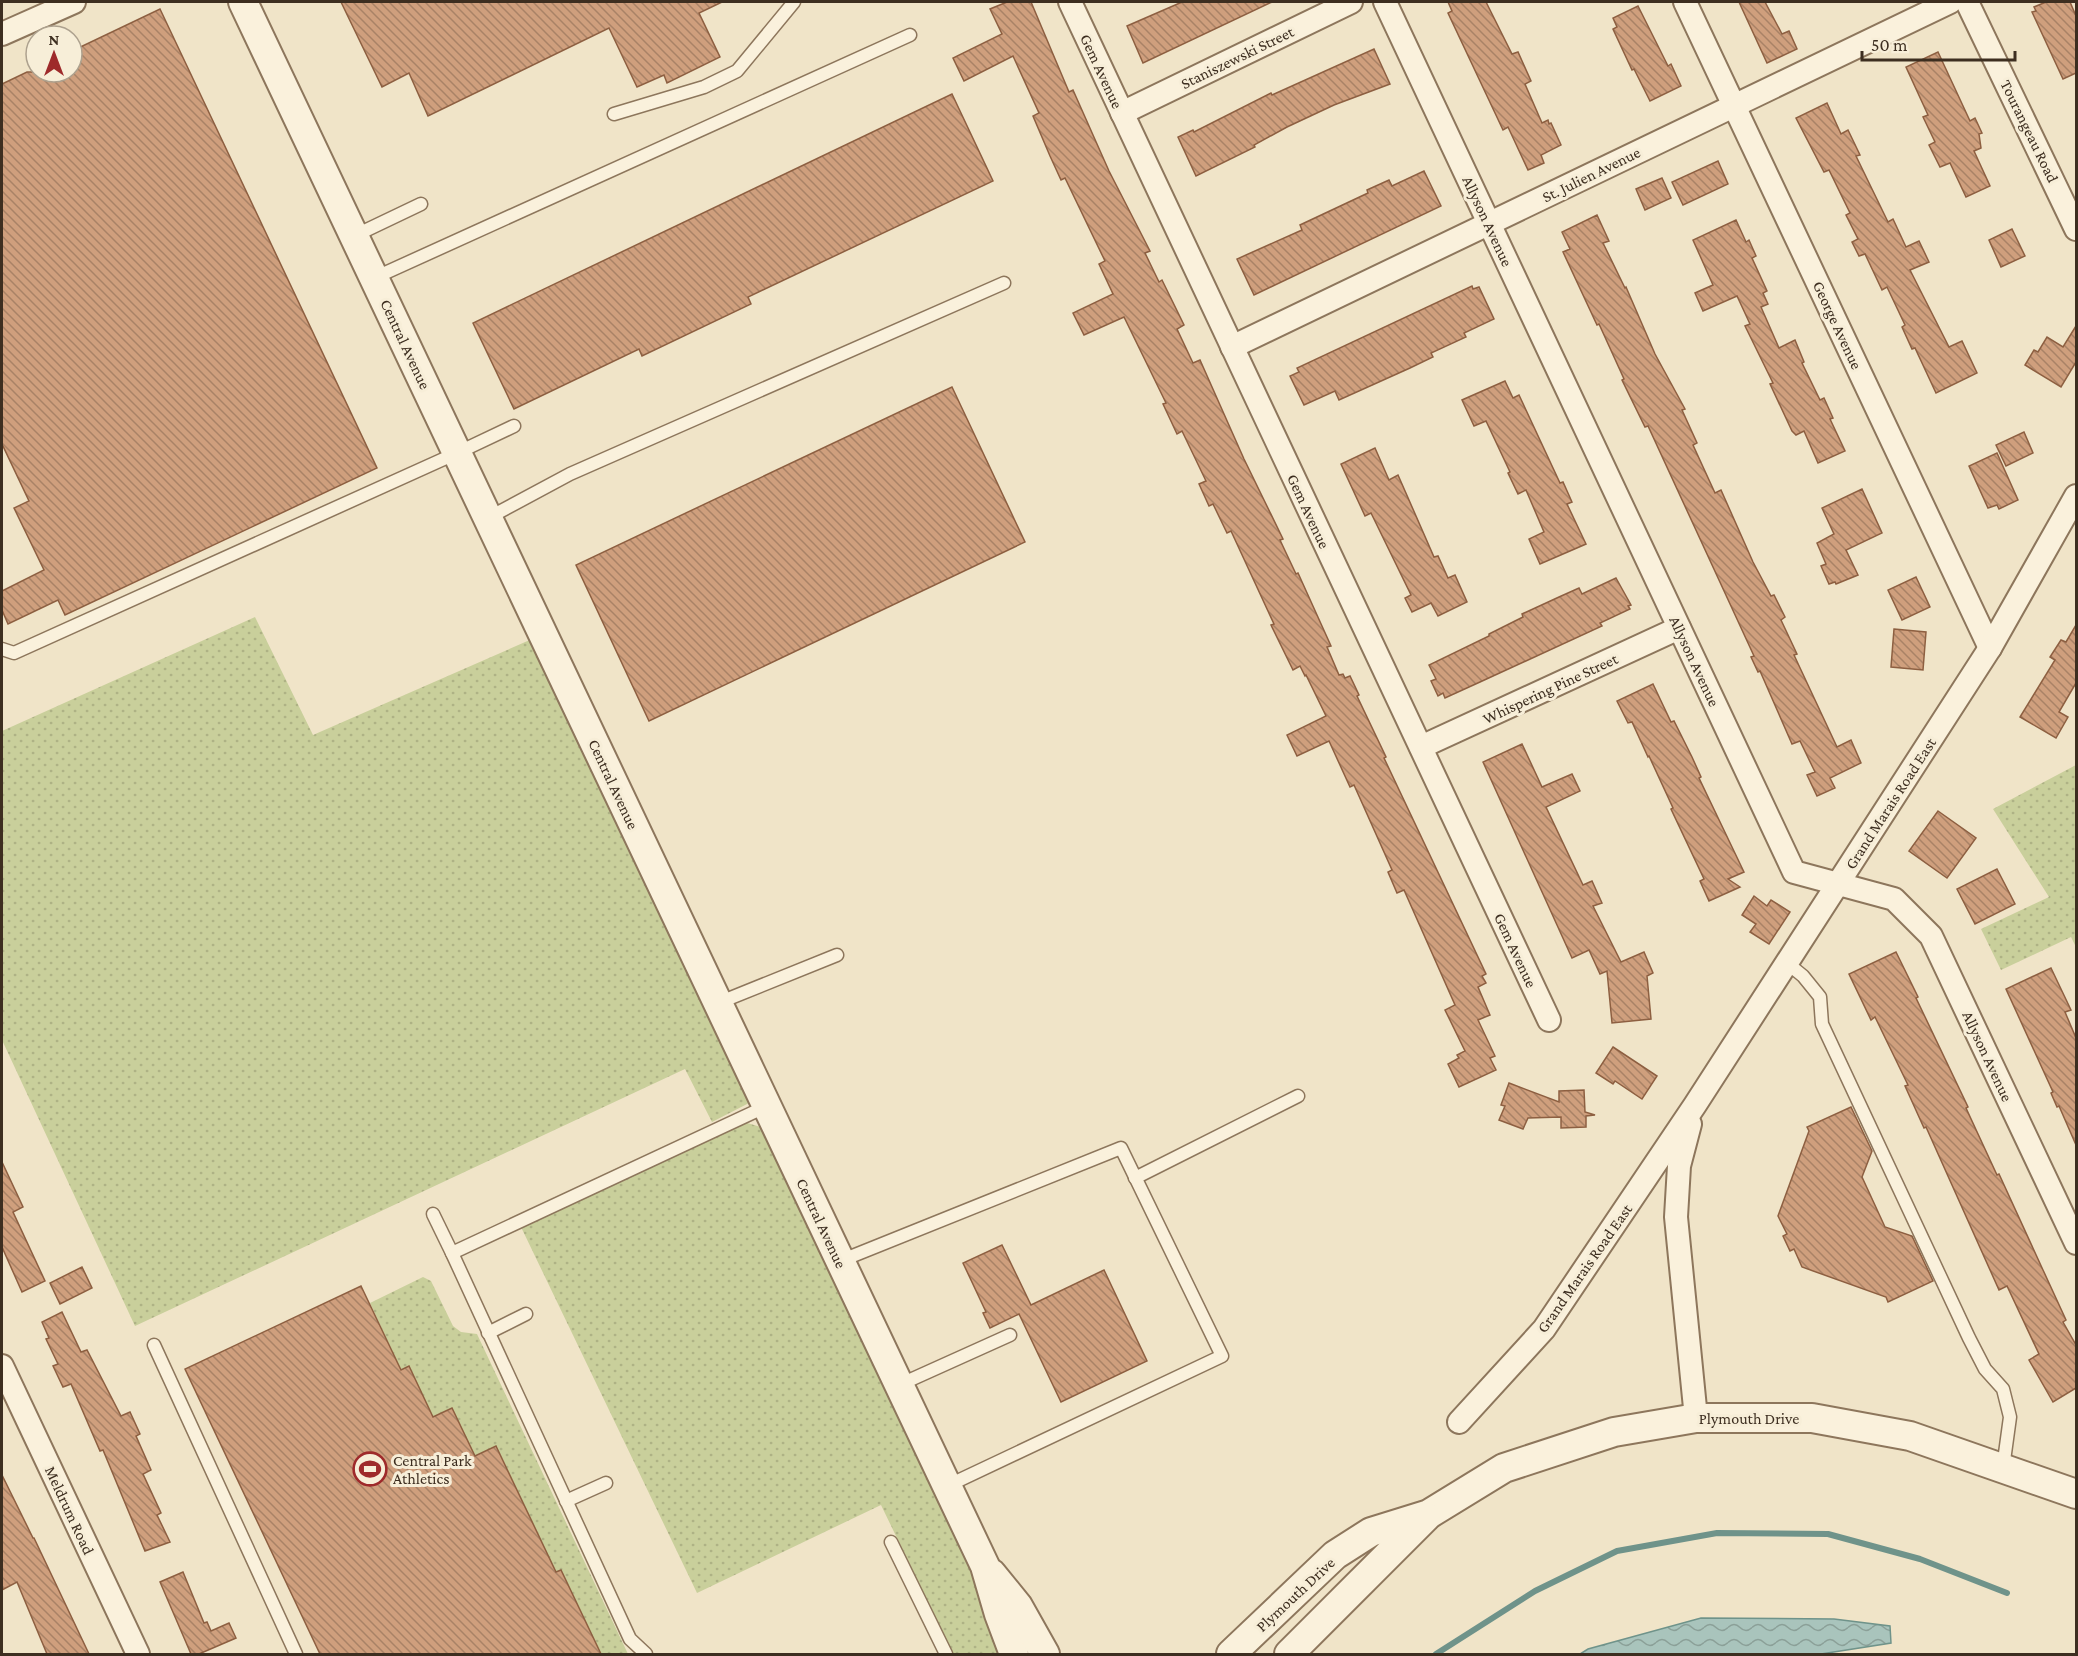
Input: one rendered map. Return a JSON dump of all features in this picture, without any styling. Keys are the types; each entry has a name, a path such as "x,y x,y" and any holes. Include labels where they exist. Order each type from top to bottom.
{"street":[{"path":"2,34 74,2"},
{"name":"Central Avenue","path":"243,2 985,1566 1014,1654"},
{"name":"Gem Avenue","path":"1070,2 1549,1020"},
{"name":"Staniszewski Street","path":"1122,113 1351,2"},
{"name":"Allyson Avenue","path":"1385,2 1794,872 1894,898 1931,936 2074,1232"},
{"name":"George Avenue","path":"1685,2 1990,648"},
{"name":"St. Julien Avenue","path":"1232,347 1950,2"},
{"name":"Tourangeau Road","path":"1967,2 2076,229"},
{"name":"Grand Marais Road East","path":"1460,1422 1544,1329 1695,1105 1990,648 2076,496"},
{"name":"Whispering Pine Street","path":"1421,747 1679,628"},
{"name":"Grand Marais Road East","path":"1695,1105 1679,1166 1676,1217 1696,1418"},
{"name":"Meldrum Road","path":"2,1366 138,1654"},
{"name":"Plymouth Drive","path":"1289,1654 1429,1514 1504,1468 1614,1432 1696,1418 1812,1418 1910,1436 2076,1494"},
{"name":"Plymouth Drive","path":"1232,1654 1335,1555 1371,1532 1429,1514"},
{"name":"Central Avenue","path":"985,1566 1018,1606 1045,1654"}],"lane":[{"path":"614,114 704,87 737,71 794,2"},
{"path":"374,278 910,35"},
{"path":"354,236 421,204"},
{"path":"488,519 570,474 1004,283"},
{"path":"2,649 14,652 514,426"},
{"path":"718,1003 837,955"},
{"path":"1787,963 1803,976 1820,997 1822,1024 1969,1338 1985,1369 2003,1389 2010,1417 2003,1468"},
{"path":"1135,1178 1298,1096"},
{"path":"452,1253 767,1106"},
{"path":"840,1261 1121,1148 1222,1356 947,1486"},
{"path":"433,1214 630,1639 646,1654"},
{"path":"488,1333 526,1314"},
{"path":"899,1385 1010,1335"},
{"path":"154,1345 296,1654"},
{"path":"566,1502 606,1483"},
{"path":"891,1542 946,1654"}],"green space":[{"path":"255,617 313,735 532,639 751,1102 712,1122 685,1069 135,1326 2,1040 2,731"},
{"path":"2076,765 2076,947 2071,937 2001,970 1981,929 2049,897 1993,809"},
{"path":"744,1122 764,1128 968,1560 1000,1654 953,1654 881,1505 697,1593 521,1227"},
{"path":"423,1277 431,1281 453,1326 461,1332 477,1334 628,1654 601,1654 561,1570 550,1575 544,1547 497,1447 475,1456 452,1408 433,1417 409,1366 401,1370 370,1303"}],"water":[{"path":"1701,1618 1834,1619 1890,1626 1891,1643 1821,1654 1580,1654 1588,1649"}],"building":[{"path":"341,2 722,2 699,13 720,57 667,83 664,75 637,87 609,28 428,116 409,73 382,87"},
{"path":"1007,2 1031,2 1069,92 1073,90 1109,171 1150,251 1145,253 1159,282 1162,280 1184,325 1177,329 1193,363 1200,360 1283,539 1280,540 1296,574 1298,573 1331,646 1327,647 1339,675 1343,674 1345,678 1350,676 1386,757 1384,758 1486,974 1482,976 1486,983 1478,987 1490,1015 1478,1020 1495,1056 1490,1058 1496,1070 1459,1087 1448,1064 1459,1058 1457,1055 1465,1051 1445,1010 1455,1005 1404,890 1397,893 1388,872 1392,870 1354,785 1350,787 1329,741 1297,756 1287,735 1326,716 1306,675 1300,666 1293,670 1231,531 1227,533 1213,504 1209,506 1199,484 1206,481 1182,431 1177,434 1163,404 1166,403 1124,317 1084,335 1073,313 1113,294 1099,264 1105,261 1065,178 1061,180 1050,156 1033,116 1039,113 1013,56 964,81 953,58 1002,34 990,9"},
{"path":"1182,2 1272,2 1143,63 1127,26"},
{"path":"1448,2 1486,2 1512,54 1518,52 1531,81 1525,84 1542,123 1548,120 1549,124 1551,123 1561,145 1541,155 1544,163 1528,170 1508,127 1503,130 1448,13 1452,11"},
{"path":"1739,2 1765,2 1782,34 1789,31 1797,49 1767,63"},
{"path":"2046,2 2070,2 2076,16 2076,73 2063,79 2032,12 2036,11 2034,7"},
{"path":"1638,6 1668,66 1671,64 1681,86 1650,101 1634,69 1632,70 1613,29 1617,27 1613,18"},
{"path":"160,9 377,468 65,615 58,600 8,624 2,610 2,591 44,570 14,508 29,501 2,444 2,84 24,73 24,84 84,84 84,45"},
{"path":"1374,49 1390,84 1334,105 1287,127 1254,145 1255,147 1196,176 1178,137 1193,130 1194,132 1271,93 1272,95"},
{"path":"1938,52 1970,121 1975,118 1982,133 1979,134 1981,148 1974,151 1990,186 1966,197 1950,163 1940,167 1929,145 1935,142 1923,117 1928,115 1906,67"},
{"path":"952,94 993,181 748,297 751,304 642,356 639,349 514,409 473,323"},
{"path":"1827,103 1841,134 1848,130 1860,155 1856,156 1888,222 1893,219 1906,247 1919,241 1929,262 1910,270 1949,347 1962,341 1977,373 1936,393 1915,348 1912,349 1902,327 1905,325 1887,287 1882,290 1865,254 1859,256 1852,242 1858,239 1846,215 1850,213 1829,170 1824,172 1796,118"},
{"path":"1718,161 1728,184 1683,205 1672,182"},
{"path":"1424,171 1441,206 1254,295 1237,259 1302,230 1300,225 1368,193 1367,190 1389,180 1392,186"},
{"path":"1662,178 1671,198 1645,210 1636,189"},
{"path":"1597,215 1609,241 1603,243 1626,287 1655,354 1685,409 1682,410 1697,443 1693,445 1715,493 1721,490 1753,562 1785,617 1781,620 1797,654 1794,655 1837,747 1851,740 1861,763 1830,778 1835,788 1817,796 1807,775 1815,772 1800,741 1792,744 1648,426 1645,427 1622,380 1624,379 1599,324 1597,325 1563,252 1570,249 1562,232"},
{"path":"1736,220 1746,242 1749,240 1756,256 1752,258 1767,291 1763,293 1768,304 1761,307 1779,348 1795,340 1804,362 1802,363 1820,400 1824,398 1833,418 1830,419 1845,451 1818,463 1804,431 1796,435 1792,431 1770,384 1773,383 1745,326 1750,324 1737,296 1703,311 1695,293 1713,285 1693,240"},
{"path":"2012,229 2025,256 2001,267 1989,240"},
{"path":"1472,286 1473,289 1479,287 1494,319 1464,333 1466,337 1431,353 1433,357 1410,368 1339,400 1335,391 1304,405 1290,376 1299,372 1297,368"},
{"path":"2076,326 2076,362 2061,387 2025,365 2034,350 2038,352 2047,337 2063,347"},
{"path":"1505,381 1513,398 1519,395 1560,483 1563,482 1572,502 1567,504 1586,544 1540,564 1529,539 1544,532 1526,490 1518,494 1486,421 1474,426 1462,400"},
{"path":"952,387 1025,542 649,721 576,565"},
{"path":"2024,432 2033,453 2006,466 1996,445"},
{"path":"1375,448 1389,480 1398,475 1434,557 1438,556 1448,578 1455,575 1467,602 1438,616 1431,603 1412,612 1405,598 1411,595 1371,513 1365,516 1341,464"},
{"path":"1997,453 2018,500 1999,509 1997,505 1988,508 1969,466"},
{"path":"1862,489 1882,533 1846,550 1858,575 1836,584 1835,582 1829,584 1821,566 1826,564 1817,543 1834,534 1822,508"},
{"path":"1916,577 1930,607 1902,620 1888,590"},
{"path":"1616,578 1631,605 1628,606 1630,609 1600,623 1602,626 1445,698 1443,693 1438,696 1431,681 1436,679 1429,665 1489,636 1523,617 1522,614 1579,588 1582,594"},
{"path":"2076,625 2076,683 2059,712 2068,717 2056,738 2020,717 2055,660 2050,657 2061,640 2066,642"},
{"path":"1894,629 1926,632 1923,670 1891,667"},
{"path":"1653,684 1671,722 1674,721 1692,757 1701,777 1699,778 1744,872 1728,879 1740,887 1709,901 1700,881 1704,879 1671,809 1673,808 1632,722 1628,723 1617,701"},
{"path":"1522,744 1542,787 1572,774 1580,791 1546,807 1583,885 1592,881 1602,903 1593,906 1621,962 1644,952 1653,973 1647,976 1651,1019 1612,1023 1607,971 1600,974 1589,950 1572,958 1483,762"},
{"path":"1938,811 1976,838 1947,878 1909,851"},
{"path":"1997,869 2015,904 1975,924 1957,889"},
{"path":"1754,896 1767,906 1771,900 1790,912 1769,944 1750,932 1756,924 1742,915"},
{"path":"1896,952 1968,1107 1966,1108 2066,1320 2063,1322 2076,1345 2076,1388 2053,1402 2029,1360 2039,1354 2007,1286 1999,1290 1926,1127 1924,1128 1905,1086 1908,1085 1875,1017 1871,1020 1849,974"},
{"path":"2051,968 2071,1010 2065,1012 2076,1038 2076,1145 2006,989"},
{"path":"1613,1047 1657,1076 1642,1099 1615,1081 1613,1084 1596,1073"},
{"path":"1509,1083 1559,1102 1559,1091 1584,1090 1585,1112 1595,1115 1586,1116 1586,1127 1561,1128 1561,1117 1528,1118 1523,1129 1499,1120 1505,1106 1501,1105"},
{"path":"1851,1107 1872,1151 1862,1177 1885,1227 1912,1236 1933,1281 1888,1302 1886,1297 1802,1267 1794,1249 1790,1251 1783,1236 1787,1234 1778,1216 1809,1131 1807,1127"},
{"path":"2,1162 23,1207 13,1212 45,1281 22,1292 2,1247"},
{"path":"1002,1245 1031,1305 1104,1270 1147,1361 1061,1402 1019,1314 990,1328 983,1313 986,1312 963,1263"},
{"path":"82,1267 92,1288 60,1304 50,1283"},
{"name":"Central Park Athletics","path":"361,1286 401,1370 409,1366 433,1417 452,1408 475,1456 496,1446 556,1572 561,1570 601,1654 320,1654 185,1369"},
{"path":"62,1312 81,1352 87,1350 121,1416 130,1412 140,1434 136,1436 151,1470 143,1474 161,1513 157,1515 170,1542 145,1551 103,1450 100,1451 71,1384 63,1387 53,1366 58,1364 46,1339 49,1338 42,1322"},
{"path":"2,1475 89,1654 47,1654 17,1582 2,1590"},
{"path":"183,1572 204,1623 207,1622 211,1631 229,1623 236,1638 199,1654 191,1654 160,1582"}],"waterway":[{"path":"1436,1654 1535,1591 1617,1551 1717,1533 1828,1534 1920,1559 2007,1593"}],"place":[{"name":"Central Park Athletics","path":"370,1469"}]}
